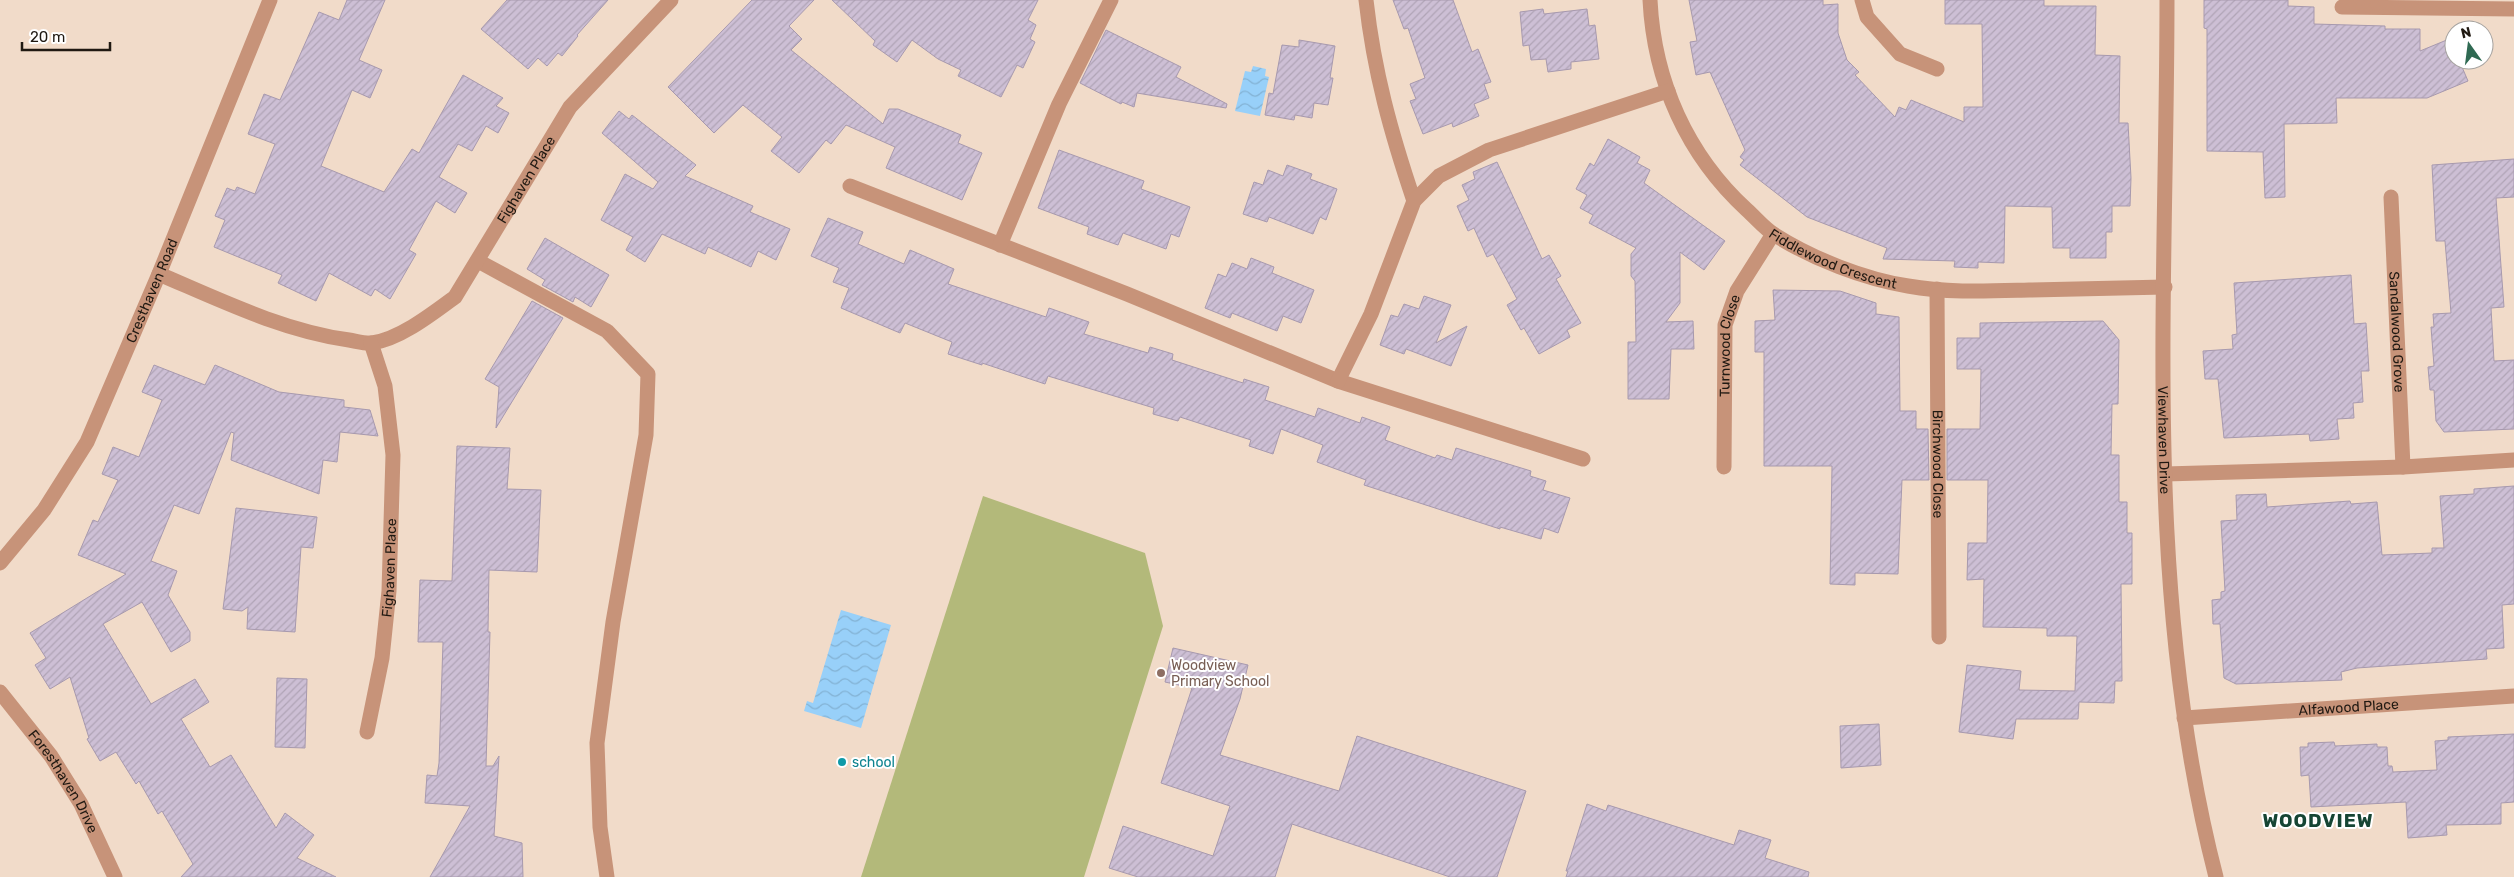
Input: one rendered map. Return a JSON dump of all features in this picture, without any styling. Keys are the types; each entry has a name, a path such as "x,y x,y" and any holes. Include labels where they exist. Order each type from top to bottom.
{"street":[{"name":"Cresthaven Road","path":"0,563 44,510 86,442 159,274 270,0"},
{"name":"Fighaven Place","path":"159,274 282,323 323,336 371,343 402,332 434,313 455,297 478,262 570,107 671,0"},
{"path":"1000,245 1059,104 1111,0"},
{"path":"1366,0 1372,55 1390,130 1414,201"},
{"name":"Fiddlewood Crescent","path":"1650,0 1651,32 1668,91 1685,133 1700,158 1732,197 1773,234 1860,275 1908,287 1991,291 2165,287"},
{"path":"1862,0 1868,18 1900,54 1937,69"},
{"name":"Viewhaven Drive","path":"2167,0 2164,474 2169,575 2184,718 2208,845 2216,877"},
{"path":"2342,7 2468,4 2514,9"},
{"path":"1338,381 1371,314 1414,201 1439,176 1489,150 1668,91"},
{"path":"850,186 1127,294 1338,381 1582,459"},
{"name":"Sandalwood Grove","path":"2391,197 2403,467"},
{"name":"Turnwood Close","path":"1724,467 1725,326 1737,291 1773,234"},
{"path":"478,262 607,331 648,374 646,435 616,603 597,743 600,827 607,877"},
{"name":"Birchwood Close","path":"1937,289 1939,637"},
{"name":"Fighaven Place","path":"367,732 382,658 388,600 393,455 385,386 371,343"},
{"path":"2164,474 2403,467 2514,460"},
{"name":"Foresthaven Drive","path":"0,692 51,756 81,804 115,877"},
{"name":"Alfawood Place","path":"2184,718 2514,696"}],"green space":[{"path":"983,496 1145,553 1163,626 1084,877 861,877"}],"water":[{"path":"1253,66 1266,69 1265,76 1269,77 1260,116 1235,111 1245,71 1251,72"},
{"path":"841,610 891,625 861,728 804,711 807,701 813,703"}],"building":[{"path":"347,0 385,0 359,60 382,70 370,98 352,90 321,166 384,192 412,149 419,153 463,75 503,98 496,106 509,113 498,133 486,126 472,151 458,144 439,177 467,193 455,213 436,201 409,250 416,254 390,299 375,289 371,296 329,273 316,301 278,283 282,275 214,247 225,220 215,216 227,188 235,191 237,187 255,194 275,144 248,134 264,94 280,100 319,12 339,20"},
{"path":"507,0 608,0 577,35 562,56 558,53 547,66 538,58 528,69 481,29"},
{"path":"752,0 814,0 789,26 802,39 791,50 883,124 889,109 898,109 961,135 958,143 982,153 962,200 886,168 895,147 846,125 831,144 826,140 799,173 771,151 782,137 743,105 714,133 668,87"},
{"path":"832,0 1038,0 1028,20 1036,25 1030,39 1035,42 1023,68 1017,65 1001,97 958,76 961,70 938,59 912,40 897,62 873,45 875,41"},
{"path":"1393,0 1453,0 1472,52 1478,49 1491,82 1484,84 1489,98 1474,104 1479,116 1453,127 1452,123 1423,134 1410,101 1416,99 1410,84 1425,78 1408,28 1404,29"},
{"path":"1689,0 1823,0 1823,5 1838,4 1838,33 1847,60 1859,72 1855,75 1895,117 1899,107 1906,110 1911,100 1964,122 1964,107 1983,107 1982,24 1945,24 1945,0 2044,0 2044,6 2096,6 2095,55 2120,56 2119,123 2128,123 2131,178 2130,206 2112,206 2112,232 2106,232 2106,258 2070,258 2070,248 2053,248 2052,207 2005,206 2004,263 1978,262 1978,268 1954,267 1955,261 1883,259 1887,248 1807,217 1740,165 1744,160 1740,157 1745,150 1710,72 1696,75 1690,42 1697,41"},
{"path":"2204,0 2288,0 2288,6 2314,7 2314,24 2385,26 2385,29 2420,29 2420,51 2444,41 2444,70 2463,70 2468,81 2427,98 2336,98 2337,123 2284,124 2285,197 2265,198 2263,152 2207,151 2207,29 2204,28"},
{"path":"1543,9 1544,14 1587,9 1589,26 1595,25 1599,59 1571,62 1571,69 1548,72 1546,59 1531,60 1529,45 1523,46 1520,12"},
{"path":"1106,30 1181,67 1176,77 1227,104 1226,108 1137,93 1134,107 1122,102 1121,104 1080,83"},
{"path":"1299,40 1335,46 1330,78 1333,78 1328,105 1314,103 1312,118 1295,115 1294,120 1265,115 1269,93 1273,94 1282,45 1299,47"},
{"path":"619,111 629,119 632,115 696,165 685,176 753,206 750,212 790,229 776,260 758,251 751,267 708,247 705,254 662,234 645,262 626,250 633,237 601,220 625,174 653,189 658,182 602,133"},
{"path":"1608,139 1640,157 1637,163 1650,170 1644,183 1725,241 1704,270 1680,252 1680,303 1666,322 1693,321 1694,349 1671,349 1669,399 1628,399 1628,342 1636,342 1635,281 1631,276 1631,254 1636,248 1589,223 1593,215 1580,208 1587,195 1576,189 1590,163 1594,166"},
{"path":"1059,150 1144,181 1141,189 1190,207 1179,237 1171,234 1166,249 1123,233 1118,245 1087,234 1089,227 1038,208"},
{"path":"2514,159 2514,197 2496,198 2504,307 2491,308 2494,361 2514,360 2514,429 2444,432 2436,421 2434,390 2430,390 2428,367 2434,366 2431,327 2434,327 2433,314 2451,313 2445,241 2436,241 2432,165"},
{"path":"1497,162 1542,259 1549,255 1561,276 1556,279 1581,323 1567,330 1570,337 1539,354 1524,328 1521,330 1507,305 1517,299 1493,254 1487,257 1474,228 1468,231 1457,206 1469,200 1462,185 1475,179 1473,172"},
{"path":"1287,165 1312,174 1310,179 1337,189 1326,220 1320,217 1313,234 1269,217 1267,222 1243,214 1254,182 1263,185 1268,170 1283,176"},
{"path":"828,218 863,232 858,244 904,264 910,250 954,269 948,284 1046,317 1049,308 1089,322 1084,334 1148,353 1150,347 1173,354 1172,360 1243,383 1244,379 1269,387 1265,400 1315,417 1318,408 1360,423 1362,417 1390,427 1385,440 1435,458 1437,455 1452,460 1456,448 1531,471 1530,476 1546,481 1543,490 1570,498 1558,533 1544,528 1541,539 1500,527 1500,529 1364,485 1366,480 1317,462 1323,445 1281,429 1273,454 1249,446 1251,440 1180,417 1178,421 1153,414 1154,408 1048,376 1045,384 948,354 952,342 905,323 900,333 841,308 849,288 833,282 839,268 811,256"},
{"path":"545,238 609,275 591,307 575,297 573,302 542,285 545,280 527,269"},
{"path":"1251,258 1274,267 1272,273 1314,290 1301,323 1283,316 1277,331 1232,313 1230,318 1205,308 1218,274 1226,277 1232,263 1247,269"},
{"path":"2351,275 2354,324 2366,323 2369,371 2361,371 2363,402 2353,403 2354,418 2337,419 2339,439 2310,441 2309,434 2224,438 2218,379 2205,379 2203,351 2233,349 2232,335 2237,334 2234,283"},
{"path":"1773,290 1840,291 1876,303 1876,314 1899,317 1900,411 1916,411 1916,429 1928,429 1929,480 1902,480 1898,574 1855,573 1855,585 1830,584 1832,466 1764,466 1764,352 1755,352 1755,321 1775,320"},
{"path":"1424,296 1451,305 1436,343 1467,326 1451,366 1406,349 1404,354 1380,345 1391,315 1398,317 1404,304 1419,309"},
{"path":"532,301 563,318 496,428 499,387 485,379"},
{"path":"2103,321 2119,340 2118,404 2112,404 2111,455 2119,455 2119,502 2127,502 2127,533 2132,533 2132,584 2121,584 2122,681 2115,681 2114,703 2079,702 2078,719 2016,719 2013,739 1959,732 1967,665 2021,671 2019,690 2075,691 2077,636 2047,636 2047,628 1983,627 1984,579 1967,580 1968,543 1987,543 1988,480 1947,480 1947,429 1980,429 1981,369 1957,369 1957,338 1980,338 1980,323"},
{"path":"154,365 205,385 215,365 279,392 344,400 344,407 370,410 378,436 340,432 337,462 323,460 319,494 231,460 234,433 231,432 199,514 174,505 151,561 177,571 168,595 190,632 190,641 171,652 142,602 103,624 151,704 195,679 209,702 181,719 210,767 231,755 276,828 285,813 314,835 297,858 336,877 181,877 193,864 162,811 158,814 139,781 136,784 116,752 100,761 87,739 89,738 70,677 50,689 35,665 46,658 30,633 126,574 78,555 93,520 98,522 118,480 102,474 113,447 139,457 162,400 142,392"},
{"path":"457,446 510,448 507,489 541,490 537,572 489,570 488,632 490,632 486,766 493,766 499,756 494,836 522,843 523,877 430,877 470,806 425,803 427,775 437,776 439,763 443,642 418,642 420,580 452,581"},
{"path":"2514,486 2514,604 2502,605 2504,648 2486,649 2487,659 2357,668 2341,672 2342,680 2236,684 2224,678 2220,624 2213,624 2212,600 2221,599 2221,592 2225,591 2221,521 2237,520 2236,495 2266,494 2267,507 2350,501 2351,504 2377,502 2382,555 2432,553 2432,548 2444,548 2440,496 2474,494 2474,489"},
{"path":"236,508 317,517 313,548 301,547 295,632 247,629 248,607 242,611 223,609"},
{"path":"1173,648 1248,665 1240,699 1220,755 1339,791 1357,736 1526,791 1497,877 1450,877 1292,824 1275,877 1138,877 1109,868 1123,826 1213,856 1230,806 1161,783 1192,688 1165,682"},
{"path":"277,678 307,679 305,748 275,747"},
{"path":"1879,724 1881,765 1841,768 1840,726"},
{"path":"2514,734 2514,802 2501,803 2501,824 2446,825 2447,835 2408,838 2406,802 2311,807 2309,775 2301,776 2300,747 2308,747 2308,743 2334,742 2335,746 2377,744 2377,747 2387,747 2388,766 2392,766 2393,772 2437,770 2435,741 2448,740 2448,737"},
{"path":"1587,804 1606,811 1608,805 1734,845 1739,830 1771,840 1765,858 1809,872 1808,877 1566,877 1568,871 1566,871"}],"place":[{"name":"Woodview Primary School","path":"1161,673"},
{"name":"school","path":"842,762"}],"district":[{"name":"WOODVIEW","path":"2318,820"}]}
